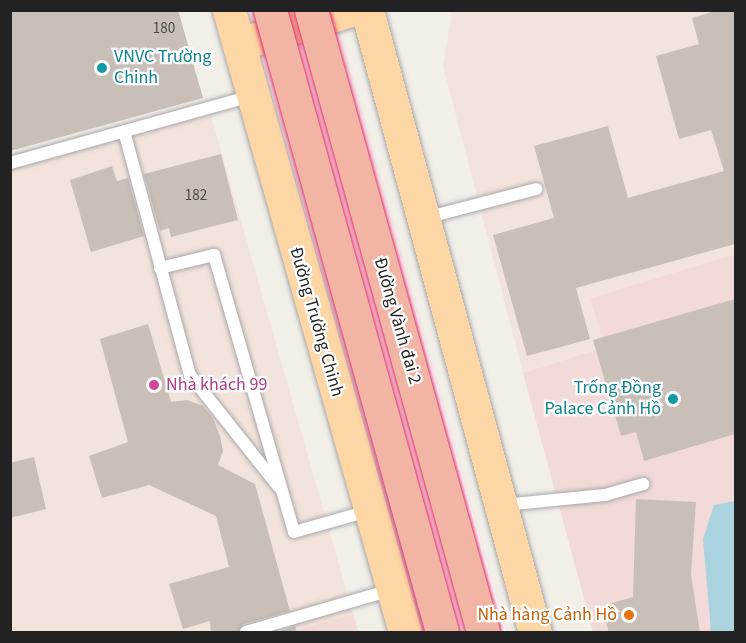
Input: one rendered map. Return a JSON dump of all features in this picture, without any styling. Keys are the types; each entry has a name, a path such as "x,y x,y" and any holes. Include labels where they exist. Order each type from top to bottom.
{"highway":[{"path":"270,10 442,633"},
{"name":"Đường Vành đai 2","path":"311,10 483,633"}],"main road":[{"name":"Đường Trường Chinh","path":"229,10 405,633"},
{"path":"238,45 351,10"},
{"path":"367,10 421,219 502,505 535,633"}],"lane":[{"path":"10,163 252,96"},
{"path":"124,131 190,375 282,492"},
{"path":"421,219 536,189"},
{"path":"160,268 214,255 294,532 369,510"},
{"path":"502,505 605,495 643,484"},
{"path":"246,633 392,589"}],"shaded area":[{"path":"452,11 735,11 735,254 590,298 604,347 523,373 443,66"},
{"name":"Nhà khách 99","path":"207,101 353,614 288,632 11,632 11,155"},
{"path":"735,254 735,632 593,632 523,373 604,347 590,298"},
{"path":"353,614 359,632 288,632"}],"water":[{"path":"735,501 735,632 711,632 703,539 714,505"}],"pier":[{"path":"244,11 332,11 506,632 418,632"}],"building":[{"name":"VNVC Trường Chinh","path":"10,10 178,10 203,98 10,151"},
{"path":"718,10 735,10 735,244 576,288 590,339 527,356 493,235 554,218 534,146 608,126 628,198 724,171 711,130 679,139 656,56 699,44 692,18"},
{"path":"221,154 238,220 171,237 169,228 160,231 144,174"},
{"path":"112,166 117,181 128,178 144,236 91,252 70,180"},
{"name":"Trống Đồng Palace Cảnh Hồ","path":"735,299 735,434 644,461 636,432 621,436 593,340"},
{"path":"148,324 171,402 187,400 203,406 213,418 220,436 223,451 218,465 255,484 290,611 244,624 238,633 211,633 210,621 183,629 169,584 229,567 216,516 149,485 102,498 89,456 128,442 100,339"},
{"path":"34,457 46,509 10,518 10,463"},
{"path":"636,499 696,502 691,574 700,633 609,633 602,606 633,597"},
{"path":"295,626 297,633 274,633"}],"place":[{"name":"VNVC Trường Chinh","path":"102,68"},
{"name":"Nhà khách 99","path":"154,385"},
{"name":"Trống Đồng Palace Cảnh Hồ","path":"673,399"},
{"name":"Nhà hàng Cảnh Hồ","path":"629,615"}]}
